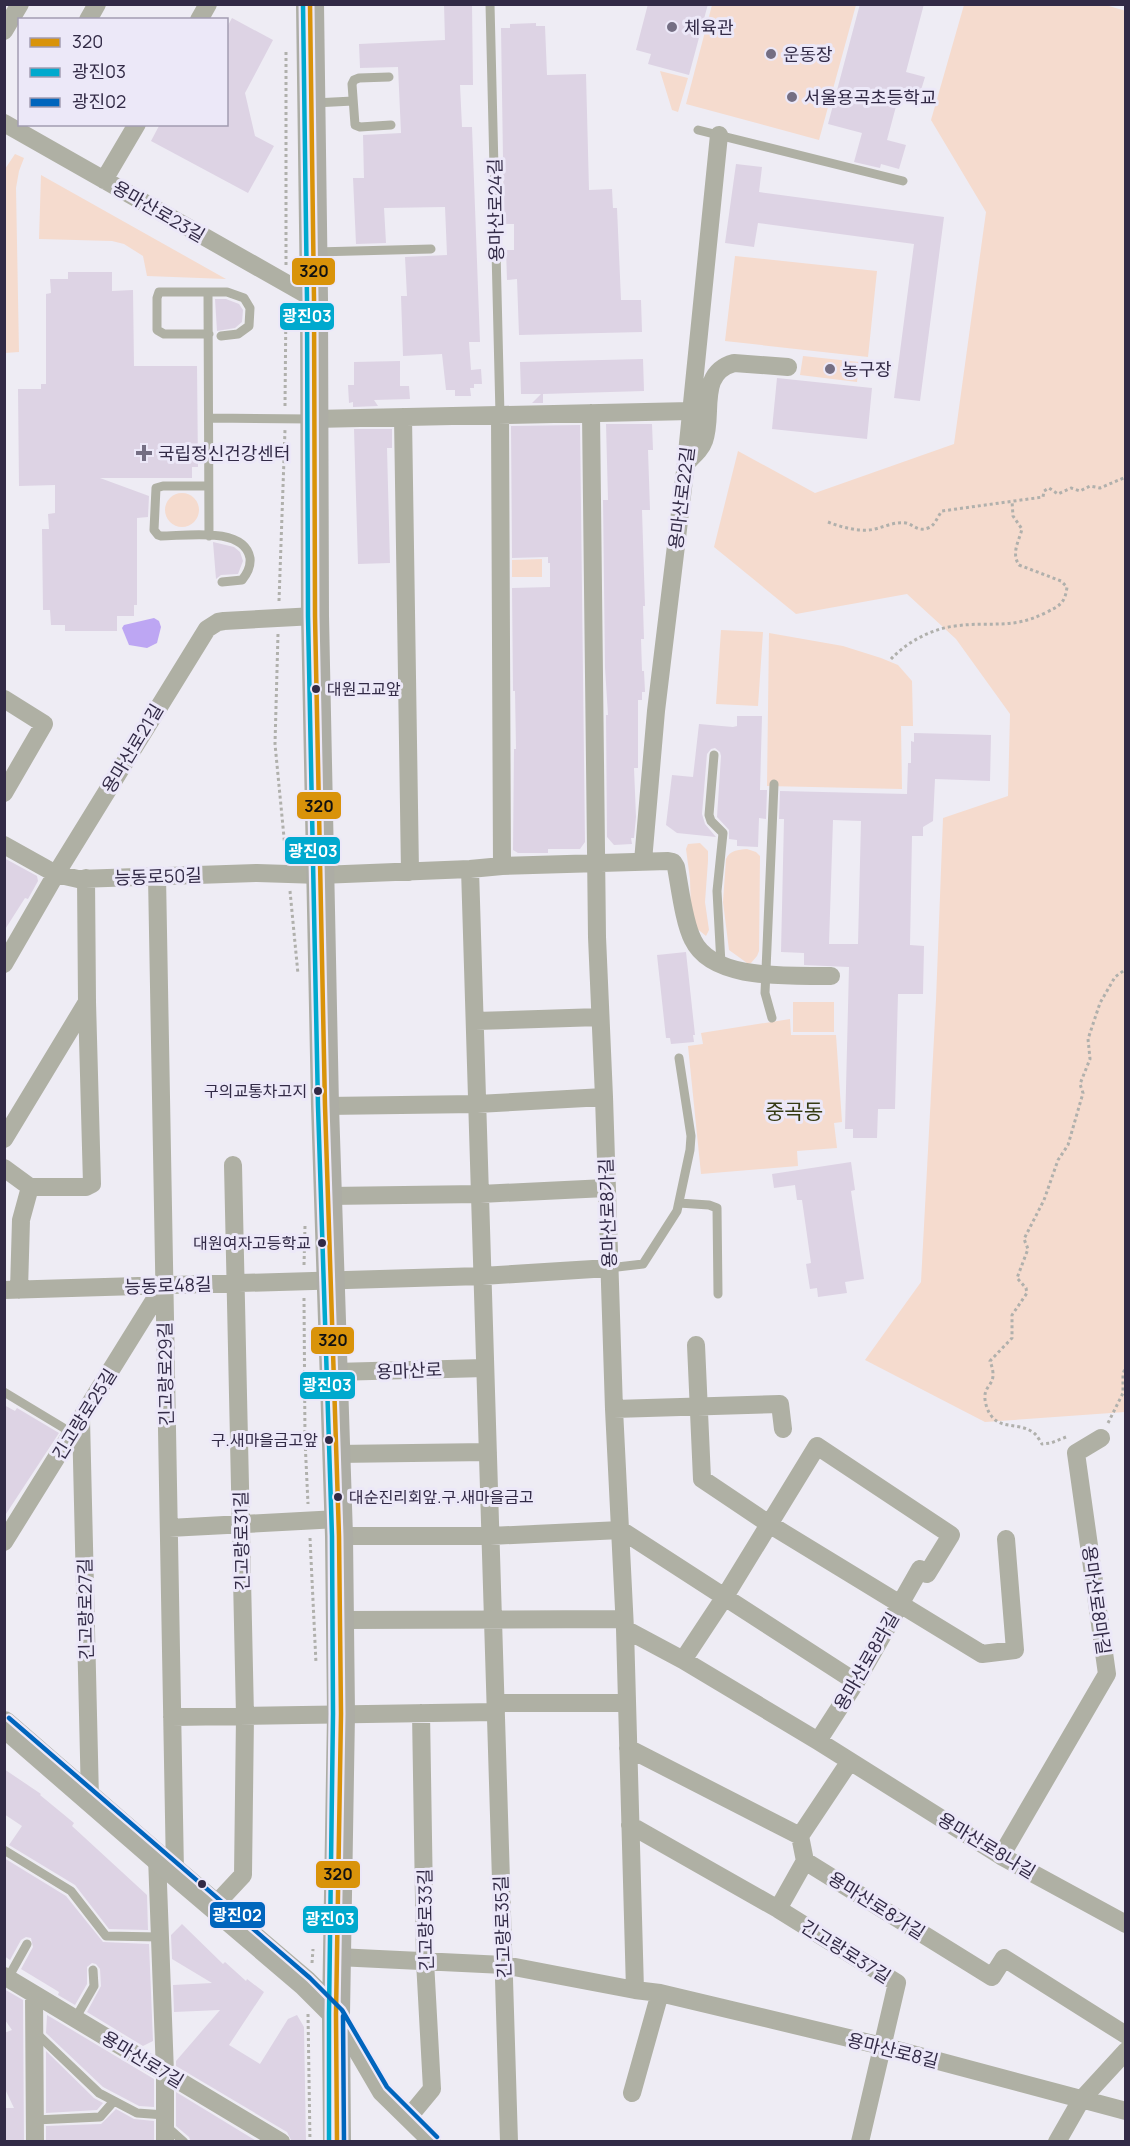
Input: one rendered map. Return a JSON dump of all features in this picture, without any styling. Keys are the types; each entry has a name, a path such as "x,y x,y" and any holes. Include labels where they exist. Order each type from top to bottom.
{"main road":[{"path":"310,4 314,252 315,616 328,1196 317,1280 334,1372 339,1528 341,1714 325,1950 336,2014 337,2142"},
{"path":"4,1724 309,1987 336,2014"}],"street":[{"path":"4,31 20,4"},
{"path":"89,18 97,4"},
{"path":"200,18 208,4"},
{"name":"용마산로23길","path":"4,123 23,128 104,180 314,299"},
{"path":"104,180 136,126"},
{"name":"용마산로22길","path":"643,861 656,711 686,463 719,135"},
{"path":"686,463 699,450 705,439 711,384 716,372 734,363 788,367"},
{"path":"314,419 691,411"},
{"path":"591,413 595,863"},
{"path":"500,415 502,866"},
{"path":"403,417 410,872"},
{"name":"용마산로21길","path":"4,964 56,874 207,629 224,621 315,616"},
{"path":"4,699 44,724 4,793"},
{"name":"능동로50길","path":"4,845 56,874 86,878 288,873 320,875"},
{"path":"320,875 668,861 675,865 694,943 709,958 741,970 765,974 831,976"},
{"name":"용마산로8가길","path":"595,863 614,1409 625,1624 635,1990"},
{"path":"470,869 475,1021 600,1017"},
{"name":"긴고랑로29길","path":"158,876 163,1286 172,1717 166,1865 159,1937 165,2127"},
{"path":"4,1168 30,1187 86,1187 92,1184 86,878"},
{"path":"4,1139 87,1002"},
{"name":"긴고랑로35길","path":"475,1021 509,2142"},
{"path":"325,1106 477,1104 604,1097"},
{"name":"긴고랑로31길","path":"214,1905 243,1875 245,1716 233,1165"},
{"path":"12,1290 21,1214 30,1187"},
{"path":"328,1196 480,1194 606,1188"},
{"name":"능동로48길","path":"12,1290 482,1276 609,1268"},
{"name":"긴고랑로25길","path":"4,1542 163,1286"},
{"path":"683,1660 724,1598 769,1524 817,1446 951,1534 927,1574 920,1569 899,1604 769,1524 702,1479 696,1345"},
{"name":"용마산로","path":"334,1372 485,1368"},
{"path":"614,1409 780,1404 783,1429"},
{"name":"긴고랑로27길","path":"76,1426 90,1799"},
{"name":"용마산로8마길","path":"1001,1856 1107,1674 1077,1453 1101,1438"},
{"path":"336,1454 488,1452"},
{"path":"169,1528 309,1521 339,1528 490,1536 621,1530 856,1683"},
{"name":"용마산로8라길","path":"818,1741 856,1683 899,1604 982,1654 1015,1650 1006,1539"},
{"path":"340,1620 625,1624"},
{"name":"용마산로8나길","path":"625,1624 1001,1856 1125,1924"},
{"path":"172,1717 421,1713 627,1703"},
{"name":"긴고랑로33길","path":"408,2118 432,2089 425,1962 421,1713"},
{"path":"628,1748 800,1836"},
{"path":"778,1909 806,1861 800,1836 850,1761"},
{"name":"긴고랑로37길","path":"630,1825 778,1909 897,1983 860,2142"},
{"name":"용마산로8가길","path":"806,1861 992,1977 1004,1958 1125,2035"},
{"name":"용마산로8길","path":"325,1950 425,1962 504,1965 660,1993 882,2046 1125,2111"},
{"name":"용마산로7길","path":"6,1977 281,2142"},
{"path":"632,2093 660,1993"},
{"path":"34,1994 35,2142"},
{"path":"336,2014 381,2092 432,2142"},
{"path":"1057,2142 1081,2100 1125,2051"}],"lane":[{"name":"용마산로24길","path":"490,4 500,415"},
{"path":"389,77 354,80 352,84 355,123 358,127 391,125"},
{"path":"312,103 353,102"},
{"path":"698,130 903,182"},
{"path":"314,252 431,249"},
{"path":"208,334 164,334 158,330 157,298 159,292 208,292 239,295 244,298 250,308 250,322 247,329 233,336 221,336"},
{"path":"208,292 208,536"},
{"path":"209,418 314,419"},
{"path":"208,486 159,486 154,492 154,530 158,535 228,537 238,540 248,550 250,564 245,576 237,581 222,582"},
{"path":"714,755 709,815 711,821 723,833 718,872 721,964"},
{"path":"772,1018 765,993 765,974 774,784"},
{"path":"609,1268 643,1264 673,1220 679,1203 691,1143 679,1059"},
{"path":"679,1203 710,1204 717,1208 718,1294"},
{"path":"4,1392 76,1426"},
{"path":"4,1850 71,1891 106,1936 159,1937"},
{"path":"6,1977 27,1944"},
{"path":"75,2019 94,1986 93,1970"},
{"path":"34,2031 99,2093 165,2127 184,2142"},
{"path":"35,2120 100,2117 114,2101"}],"path":[{"path":"286,52 285,419 274,744 298,977"},
{"path":"828,522 844,528 871,530 905,523 924,530 932,526 942,511 1043,497 1044,491 1049,488 1058,494 1071,488 1080,491 1090,486 1100,488 1125,477"},
{"path":"891,659 899,650 926,633 954,626 1024,622 1062,605 1066,599 1067,587 1061,581 1019,565 1016,560 1016,543 1022,529 1013,516 1012,501"},
{"path":"1125,969 1115,977 1100,1004 1088,1040 1090,1059 1080,1084 1083,1093 1068,1145 1058,1160 1044,1200 1024,1239 1028,1249 1017,1278 1026,1288 1027,1293 1012,1315 1012,1338 990,1361 995,1373 993,1383 986,1388 984,1395 991,1417 1006,1426 1015,1426 1034,1433 1042,1444 1081,1434 1101,1438 1123,1393 1125,1366"},
{"path":"305,1220 317,1280 305,1440 317,1669"},
{"path":"310,2142 309,1987 325,1950"}],"shaded area":[{"path":"1102,4 1126,11 1125,1412 985,1422 865,1360 921,1282 943,818 1008,796 1010,714 956,639 907,594 796,614 714,547 738,451 815,493 954,444 986,212 931,120 964,5"},
{"name":"운동장","path":"712,5 856,5 819,140 686,104"},
{"path":"660,71 688,78 678,112 672,110"},
{"path":"15,154 24,158 16,188 19,352 5,353 5,169"},
{"path":"41,175 226,279 147,276 143,256 124,244 112,241 39,239"},
{"path":"735,256 877,271 868,357 725,341"},
{"name":"농구장","path":"803,356 859,362 857,382 800,375"},
{"path":"182,493 194,498 199,510 194,522 182,527 170,522 165,510 170,498"},
{"path":"542,559 542,577 512,577 512,560"},
{"path":"154,618 159,621 161,627 157,643 147,648 129,645 122,628 124,625"},
{"path":"721,630 763,632 758,706 716,704"},
{"path":"769,633 843,646 881,658 898,665 912,681 913,726 901,726 902,789 767,786"},
{"path":"700,843 708,851 705,902 709,930 706,936 695,927 691,912 686,849 688,844"},
{"path":"747,849 760,856 759,951 751,963 747,963 729,950 723,902 726,859 732,852"},
{"path":"793,1002 834,1002 834,1032 793,1032"},
{"path":"790,1019 791,1035 836,1035 842,1122 834,1123 837,1148 797,1151 798,1166 701,1174 688,1046 703,1044 701,1033"}],"building":[{"path":"444,4 472,4 473,85 460,85 462,127 472,127 480,342 469,342 471,370 481,369 482,384 474,384 474,388 470,388 471,396 455,396 455,390 446,390 442,354 403,356 401,296 407,296 405,257 447,255 445,207 384,208 386,243 356,244 353,178 364,178 363,135 401,133 398,67 360,68 359,44 445,40"},
{"name":"체육관","path":"648,4 708,4 689,75 648,64 651,54 636,50"},
{"path":"860,4 924,4 906,72 925,77 918,100 899,95 887,140 906,145 899,169 881,164 880,168 854,162 862,133 828,124"},
{"path":"232,18 273,40 245,93 255,136 274,146 248,193 151,141 159,126 228,126 228,25"},
{"path":"536,23 536,26 545,26 547,75 586,74 589,190 612,189 613,208 617,208 621,300 641,300 642,332 519,335 517,279 507,280 506,250 514,250 514,224 504,224 501,28 510,28 510,24"},
{"path":"736,164 762,167 759,192 944,217 920,401 894,398 914,244 758,223 754,247 725,243"},
{"path":"68,272 112,272 112,291 133,290 134,366 197,366 198,467 192,467 192,478 100,478 149,496 148,517 137,518 137,605 134,605 134,616 117,616 117,631 65,631 65,625 51,625 50,610 43,610 42,529 49,529 48,514 55,513 55,485 19,486 18,389 41,389 41,384 46,384 46,294 51,293 50,279 68,279"},
{"path":"215,299 226,299 239,304 243,310 242,322 235,328 217,331"},
{"path":"643,359 644,391 543,394 543,403 532,403 541,394 521,394 520,362"},
{"path":"400,361 400,386 409,386 410,399 374,400 378,406 353,407 353,402 349,403 348,385 354,385 354,362"},
{"path":"777,378 872,388 867,439 772,429"},
{"path":"606,424 652,424 653,450 648,450 650,510 642,510 645,606 643,606 644,639 641,639 645,692 642,692 642,700 638,700 638,768 634,768 636,817 634,838 631,838 632,844 614,845 607,837 606,715 608,715 605,668 603,500 608,500"},
{"path":"580,425 585,842 580,849 548,849 548,853 518,853 513,850 514,749 516,749 512,588 550,587 550,563 548,563 548,557 512,558 511,426"},
{"path":"354,429 392,429 392,448 387,448 390,563 358,564"},
{"path":"213,542 234,547 240,552 243,561 238,574 221,575 216,579"},
{"path":"737,716 762,716 760,790 767,790 766,819 759,818 758,847 737,846 737,840 729,839 729,830 717,817 721,756 715,748 707,754 702,814 705,824 716,837 677,833 666,825 672,775 693,777 699,724 733,727 737,726"},
{"path":"914,733 991,735 990,781 935,779 933,821 923,827 923,836 912,836 910,945 924,946 923,994 898,994 895,1109 878,1109 877,1138 853,1138 853,1129 845,1129 849,967 804,965 804,953 781,952 784,819 779,819 780,791 907,794 911,741 914,742","holes":["833,820 861,821 858,944 829,944"]},
{"path":"4,858 37,876 38,881 28,899 25,898 4,931"},
{"path":"686,952 694,1042 671,1044 670,1038 666,1038 657,955"},
{"path":"851,1162 855,1190 851,1191 864,1279 845,1282 847,1293 818,1297 817,1288 810,1289 806,1264 811,1263 802,1200 797,1200 795,1185 774,1188 772,1174"},
{"path":"4,1405 15,1411 17,1408 59,1433 4,1517"},
{"path":"4,1769 41,1794 74,1823 72,1826 147,1895 148,1930 109,1929 75,1885 9,1845 22,1826 4,1814"},
{"path":"4,1858 66,1896 103,1942 149,1944 153,2041 143,2046 87,2012 101,1986 100,1969 96,1964 92,1963 87,1967 87,1984 75,2005 58,1995 59,1992 21,1969 33,1947 31,1938 26,1937 21,1940 10,1960 4,1956"},
{"path":"182,1924 223,1964 225,1962 246,1981 247,1979 264,1992 229,2045 260,2064 288,2019 297,2015 304,2027 306,2142 292,2142 287,2132 176,2066 176,2061 220,2010 174,2012 173,1985 212,1983 172,1959 171,1935"},
{"path":"4,1989 23,2000 24,2142 5,2142 5,2108 14,2108 4,2087 4,2033 12,2030 5,2020"},
{"path":"47,2015 154,2079 154,2107 139,2106 103,2087 46,2033"},
{"path":"46,2051 94,2098 103,2103 97,2110 46,2113"},
{"path":"176,2092 258,2142 191,2142 189,2137 176,2126"},
{"path":"116,2109 134,2119 154,2121 154,2142 46,2142 46,2126 101,2124"}],"transit line":[{"name":"광진03","path":"303,4 308,616 318,1106 332,1536 333,1714 329,2142"},
{"name":"320","path":"310,4 315,616 325,1106 339,1536 341,1714 336,2014 337,2142"},
{"name":"광진02","path":"9,1718 310,1978 342,2010 387,2087 437,2137"},
{"name":"광진02","path":"343,2016 344,2142"}],"place":[{"name":"체육관","path":"672,27"},
{"name":"운동장","path":"771,54"},
{"name":"서울용곡초등학교","path":"792,97"},
{"name":"농구장","path":"830,369"},
{"name":"국립정신건강센터","path":"144,453"},
{"name":"대원고교앞","path":"316,689"},
{"name":"구의교통차고지","path":"318,1091"},
{"name":"대원여자고등학교","path":"322,1243"},
{"name":"구.새마을금고앞","path":"329,1440"},
{"name":"대순진리회앞.구.새마을금고","path":"338,1497"}],"district":[{"name":"중곡동","path":"794,1111"}]}
